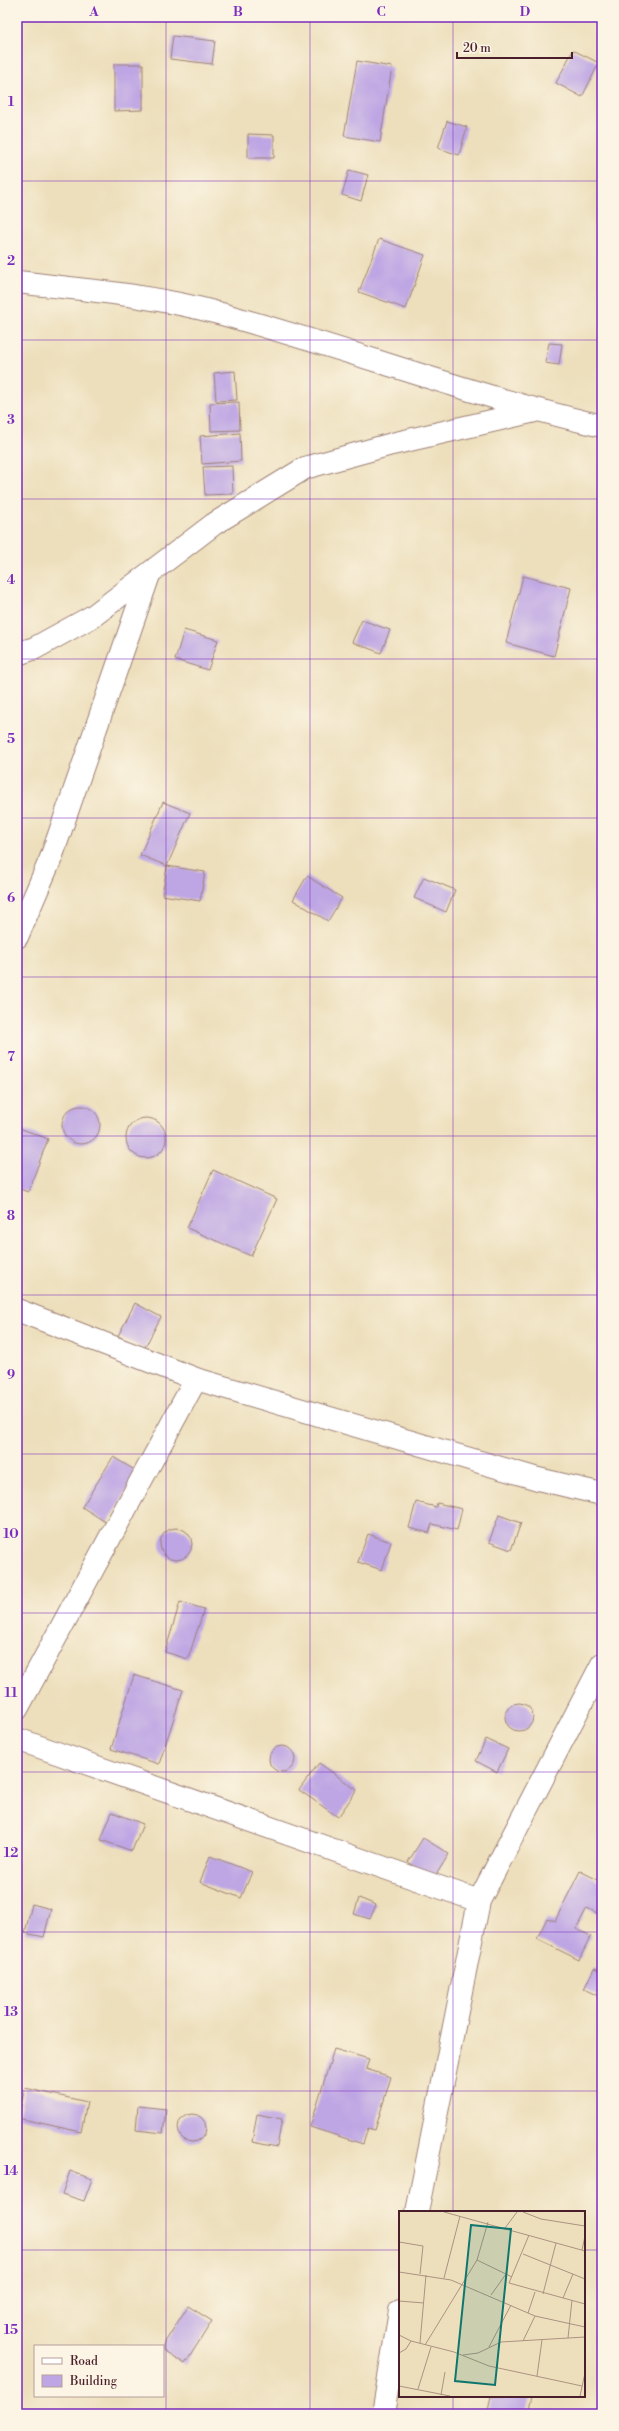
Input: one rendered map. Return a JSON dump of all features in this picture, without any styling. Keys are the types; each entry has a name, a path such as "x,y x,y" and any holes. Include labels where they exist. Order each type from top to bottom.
{"street":[{"path":"17,282 124,294 217,312 536,411 602,426"},
{"path":"17,654 35,648 93,616 149,575 214,524 305,468 392,444 536,411"},
{"path":"17,937 51,858 149,575"},
{"path":"17,1310 196,1379 538,1479 602,1494"},
{"path":"17,1708 196,1379"},
{"path":"417,2211 479,1901 602,1664"},
{"path":"17,1739 479,1901"},
{"path":"383,2414 399,2317"}],"building":[{"path":"173,36 215,41 212,64 170,59"},
{"path":"573,50 599,63 582,97 556,83"},
{"path":"357,61 392,67 380,142 344,136"},
{"path":"114,64 143,64 143,110 114,111"},
{"path":"447,121 467,127 459,155 438,148"},
{"path":"248,134 274,135 274,158 248,158"},
{"path":"349,170 368,175 361,201 342,195"},
{"path":"379,239 425,255 406,309 359,292"},
{"path":"549,343 562,344 559,365 545,363"},
{"path":"235,371 237,400 216,401 214,373"},
{"path":"239,402 240,430 211,431 210,403"},
{"path":"240,433 241,461 202,464 200,436"},
{"path":"232,466 233,494 205,495 203,467"},
{"path":"523,576 571,588 554,656 506,643"},
{"path":"362,620 390,630 381,653 352,642"},
{"path":"184,630 218,640 208,670 175,660"},
{"path":"163,802 190,813 167,866 140,855"},
{"path":"167,866 205,872 200,901 162,895"},
{"path":"307,876 342,898 328,921 293,900"},
{"path":"424,877 455,890 446,912 414,898"},
{"path":"81,1106 94,1112 100,1125 94,1138 81,1144 68,1138 62,1125 68,1112"},
{"path":"150,1118 157,1121 163,1127 166,1138 165,1146 157,1155 150,1158 142,1158 135,1155 127,1146 126,1134 129,1127 138,1119"},
{"path":"17,1127 48,1139 28,1192 17,1188"},
{"path":"213,1170 277,1199 251,1256 187,1228"},
{"path":"135,1303 161,1317 144,1349 118,1336"},
{"path":"113,1457 138,1472 107,1523 82,1507"},
{"path":"416,1502 436,1507 437,1503 462,1509 457,1530 432,1524 429,1533 409,1528"},
{"path":"499,1515 521,1523 511,1550 489,1542"},
{"path":"173,1528 179,1528 188,1532 192,1544 188,1556 179,1560 173,1560 164,1556 160,1547 160,1541 164,1532"},
{"path":"368,1534 391,1542 382,1570 358,1562"},
{"path":"180,1602 204,1609 188,1659 165,1652"},
{"path":"134,1675 183,1690 159,1764 111,1749"},
{"path":"519,1703 529,1707 533,1717 529,1727 519,1731 509,1727 505,1717 509,1707"},
{"path":"486,1739 508,1749 497,1772 476,1761"},
{"path":"282,1746 291,1750 295,1759 291,1768 282,1772 273,1768 269,1759 273,1750"},
{"path":"319,1763 357,1790 338,1817 299,1790"},
{"path":"112,1812 143,1824 132,1851 101,1840"},
{"path":"423,1838 449,1854 434,1878 408,1862"},
{"path":"210,1856 252,1872 241,1898 200,1882"},
{"path":"580,1871 602,1882 602,1904 597,1913 587,1908 576,1929 591,1936 579,1960 537,1939 547,1918 555,1921"},
{"path":"359,1898 376,1905 370,1919 354,1914"},
{"path":"32,1904 51,1909 44,1937 25,1933"},
{"path":"594,1968 602,1971 602,1998 584,1989"},
{"path":"334,2049 369,2059 366,2069 391,2077 375,2130 368,2128 363,2144 310,2127"},
{"path":"25,2088 87,2102 81,2132 18,2118"},
{"path":"138,2106 166,2109 163,2133 136,2130"},
{"path":"192,2114 202,2118 206,2128 202,2138 192,2142 182,2138 178,2128 182,2118"},
{"path":"257,2114 282,2119 277,2147 252,2142"},
{"path":"70,2171 92,2179 84,2201 62,2194"},
{"path":"188,2306 212,2321 185,2364 164,2351 163,2345"},
{"path":"491,2397 531,2397 527,2414 487,2414"}]}
